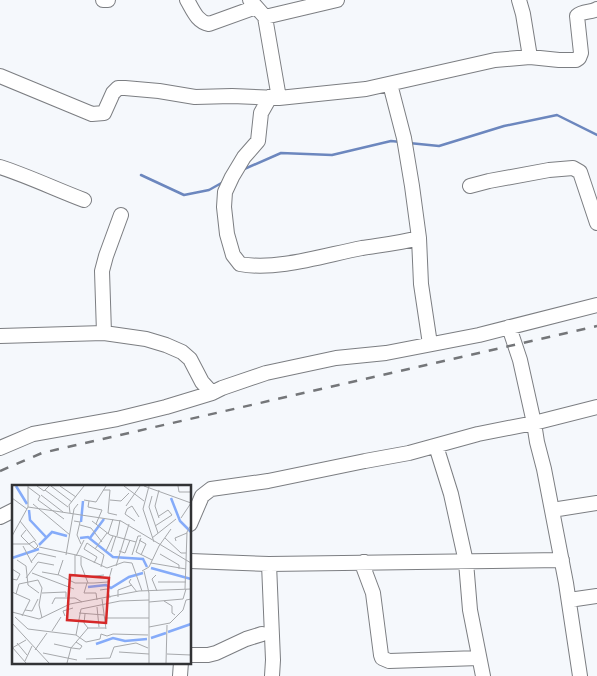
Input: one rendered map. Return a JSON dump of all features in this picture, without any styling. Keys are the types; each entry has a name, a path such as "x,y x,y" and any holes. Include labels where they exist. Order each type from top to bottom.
{"street":[{"path":"103,0 108,0"},
{"path":"187,0 202,23 209,24 257,8 337,0"},
{"path":"519,0 530,57"},
{"path":"257,8 275,97"},
{"path":"0,76 92,114 104,113 112,93 118,88 195,97 275,97 366,88 495,60 530,57 576,60 581,53 577,16 597,9"},
{"path":"390,84 405,144 419,238 421,284 430,344"},
{"path":"275,97 261,113 258,141 244,157 225,192 224,207 227,234 233,255 240,264 274,266 419,238"},
{"path":"0,167 84,200"},
{"path":"470,186 549,170 573,168 580,172 597,223"},
{"path":"104,333 102,271 121,216"},
{"path":"0,448 33,434 117,419 166,407 212,393 266,373 336,358 386,353 479,335 597,305"},
{"path":"509,327 520,360 544,470 569,600 580,676"},
{"path":"0,336 104,333 146,339 182,352 190,359 202,382 212,393"},
{"path":"191,521 202,496 211,489 268,481 366,460 409,453 478,434 597,407"},
{"path":"436,446 451,494 466,562 470,610 483,676"},
{"path":"552,510 597,503"},
{"path":"0,517 12,511"},
{"path":"191,561 269,564 562,560"},
{"path":"364,562 364,569 373,593 382,658 389,661 479,658"},
{"path":"269,564 272,676"},
{"path":"569,600 597,596"},
{"path":"191,655 216,653 262,634"}],"waterway":[{"path":"409,143 439,146 504,126 557,115 597,135"},
{"path":"242,170 281,153 332,155 391,141 401,142"},
{"path":"141,175 184,195 209,190 225,181"}],"railway":[{"path":"0,471 42,453 597,326"}]}
